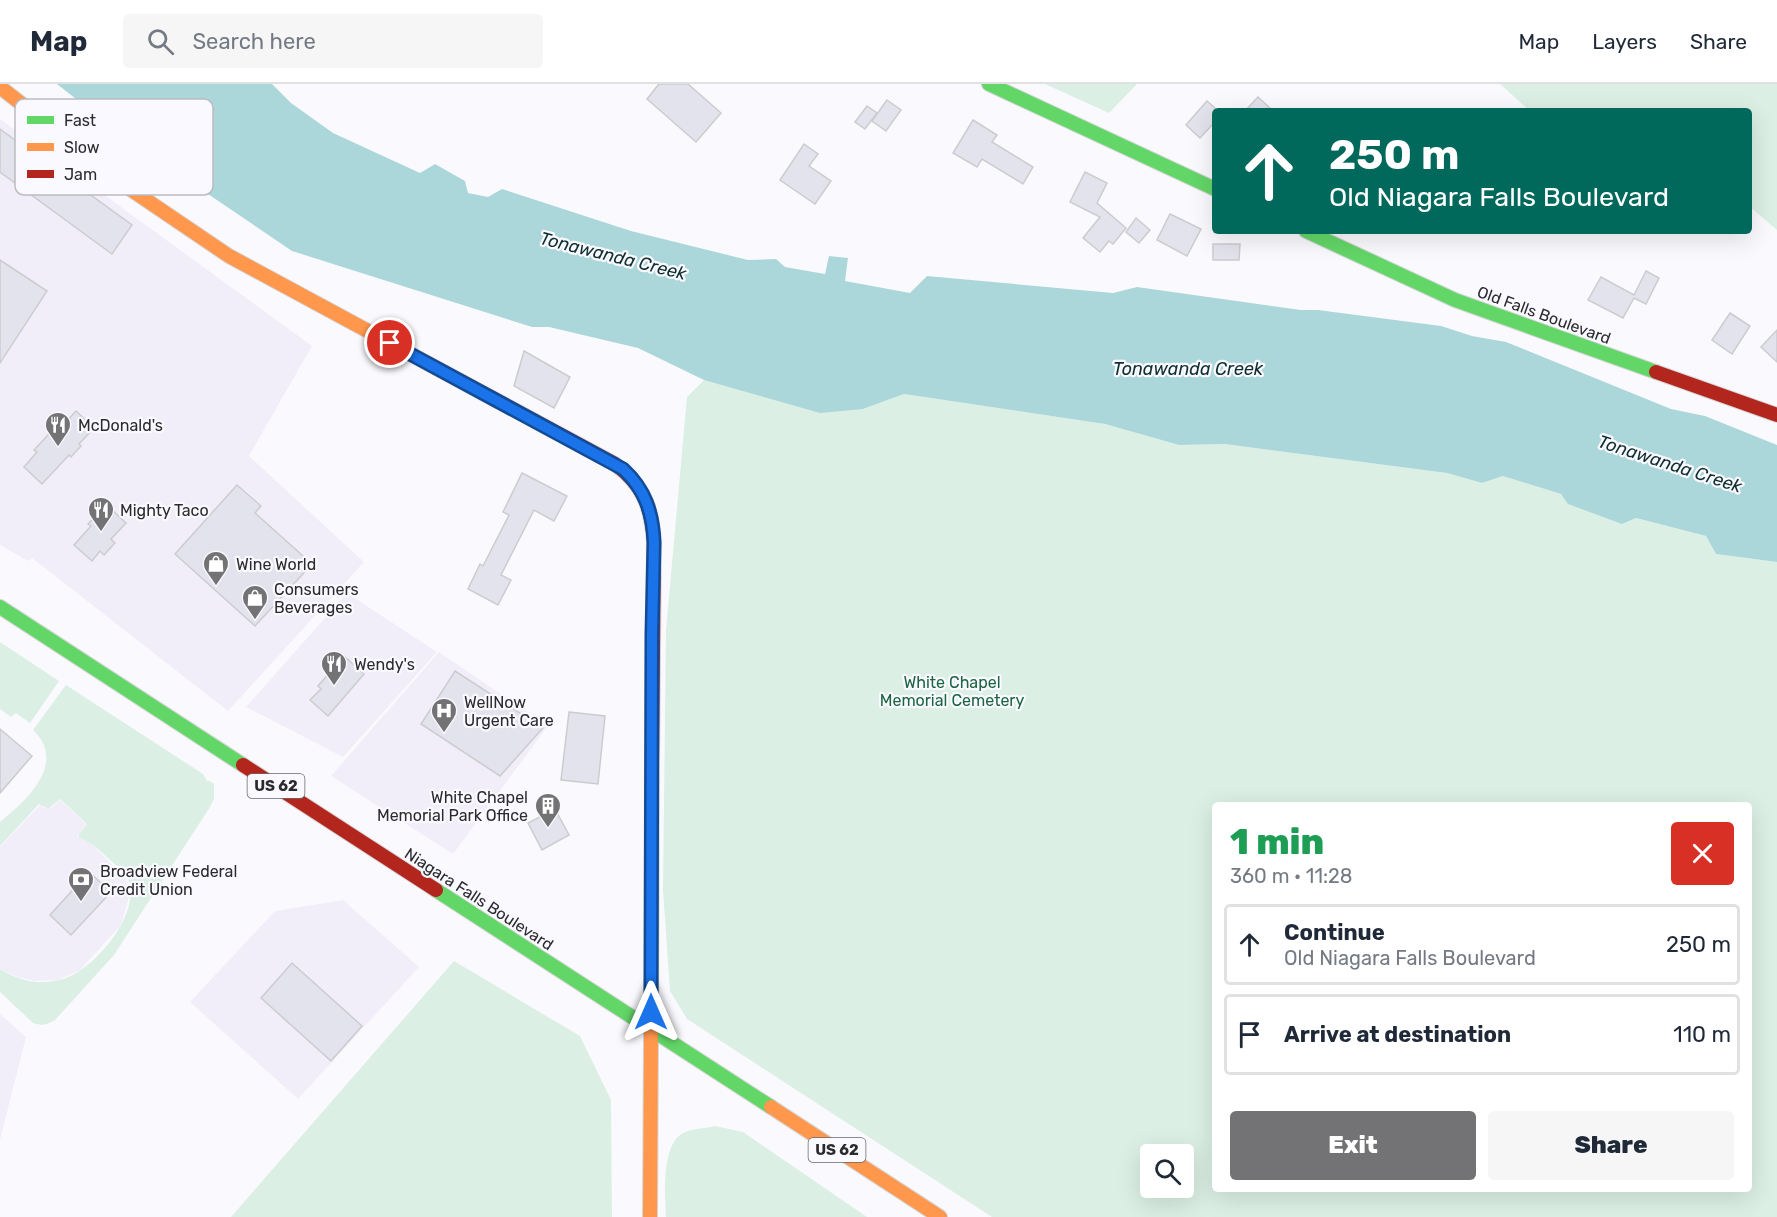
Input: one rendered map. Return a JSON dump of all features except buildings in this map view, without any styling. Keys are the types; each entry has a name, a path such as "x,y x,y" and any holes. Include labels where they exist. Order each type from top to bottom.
{"street":[{"path":"989,84 1212,188"},
{"path":"0,87 15,99"},
{"path":"139,195 229,256 615,464 630,475 643,492 654,529 650,1217"},
{"name":"Old Falls Boulevard","path":"1312,234 1455,300 1777,415"},
{"name":"Niagara Falls Boulevard","path":"0,607 940,1217"}],"shaded area":[{"path":"0,119 15,130 15,195 104,195 312,346 249,456 364,562 228,711 32,558 28,561 0,545"},
{"path":"347,593 437,652 343,757 246,707"},
{"path":"439,652 548,726 453,854 331,776"},
{"path":"60,800 86,824 78,835 79,838 91,843 126,879 130,893 121,925 79,971 57,980 34,981 0,969 0,847 40,805 50,809"},
{"path":"343,900 419,967 298,1099 190,1002 275,911"},
{"path":"0,1014 26,1037 0,1140"}],"green space":[{"path":"1045,84 1137,84 1109,113"},
{"path":"1500,84 1777,84 1777,230 1752,209 1752,108 1527,108"},
{"name":"White Chapel Memorial Cemetery","path":"704,380 746,391 863,409 904,394 1105,424 1179,445 1225,444 1447,473 1482,483 1503,476 1561,494 1622,524 1636,518 1706,536 1716,554 1777,562 1777,1217 992,1217 687,1019 670,991 663,890 666,630 687,397"},
{"path":"0,642 59,681 30,723 16,713 11,717 0,709"},
{"path":"66,685 203,774 207,781 214,784 214,799 114,955 55,1020 47,1024 39,1024 33,1023 0,992 0,969 24,980 40,982 66,978 78,972 90,963 114,937 128,907 131,893 128,879 122,871 95,847 79,838 79,834 87,824 60,799 48,809 39,804 0,846 0,822 31,792 45,768 46,755 43,743 33,730"},
{"path":"454,961 580,1036 611,1100 612,1217 231,1217"},
{"path":"715,1126 743,1132 867,1217 666,1217 666,1171 671,1148 683,1133"}],"water":[{"name":"Tonawanda Creek","path":"57,84 272,84 291,103 333,133 420,173 435,164 465,181 468,193 488,197 502,189 631,231 748,260 776,259 785,267 825,274 829,256 848,258 845,281 910,293 927,276 1113,293 1137,287 1301,310 1318,310 1441,326 1472,336 1506,342 1671,409 1705,416 1777,445 1777,562 1716,554 1706,536 1636,518 1622,524 1568,504 1561,494 1503,476 1482,483 1447,473 1225,444 1179,445 1105,424 904,394 863,409 820,413 704,380 638,348 549,327 532,327 292,251 209,195 213,195 213,99 76,99"}],"traffic: fast":[{"path":"989,84 1212,188"},
{"path":"1312,234 1455,300 1656,372"},
{"path":"0,607 243,765"},
{"path":"651,1030 652,762"},
{"path":"436,890 771,1107"}],"traffic: slow":[{"path":"0,87 15,99"},
{"path":"139,195 229,256 429,364"},
{"path":"650,1217 651,1030"},
{"path":"771,1107 940,1217"}],"traffic: jam":[{"path":"429,364 615,464 633,480 639,489 651,517 654,541 652,762"},
{"path":"1656,372 1777,415"},
{"path":"243,765 436,890"}],"place":[{"name":"McDonald's","path":"58,448"},
{"name":"Mighty Taco","path":"101,533"},
{"name":"Wine World","path":"216,587"},
{"name":"Consumers Beverages","path":"255,621"},
{"name":"Wendy's","path":"334,687"},
{"name":"WellNow Urgent Care","path":"444,734"},
{"name":"White Chapel Memorial Park Office","path":"548,829"},
{"name":"Broadview Federal Credit Union","path":"81,903"}],"route":[{"path":"390,343 623,469 636,482 648,504 654,529 651,1012"}]}
